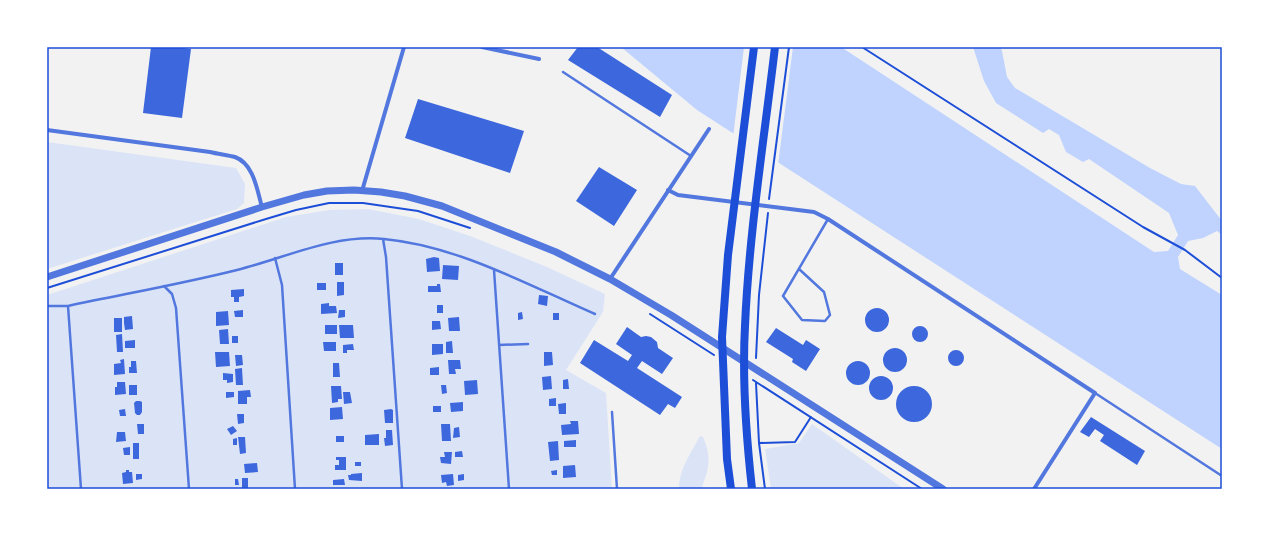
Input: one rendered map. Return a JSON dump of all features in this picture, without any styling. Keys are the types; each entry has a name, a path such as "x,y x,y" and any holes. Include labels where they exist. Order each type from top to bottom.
{"main road":[{"path":"731,489 727,459 722,337 728,255 754,47"},
{"path":"752,489 744,386 744,328 775,47"}],"street":[{"path":"362,191 404,47"},
{"path":"482,47 539,59"},
{"path":"610,279 709,129"},
{"path":"47,130 210,152 236,157 247,165 252,175 262,207"},
{"path":"668,190 678,195 814,212 828,219 1095,393 1034,489"},
{"path":"47,277 262,207 304,195 327,191 381,192 442,206 556,252 610,279 677,319 942,489"}],"lane":[{"path":"563,72 690,156"},
{"path":"799,269 824,292 830,315 825,321 802,320 783,296 828,219"},
{"path":"382,239 386,257 402,489"},
{"path":"47,306 68,306 238,269 304,249 330,243 382,239 409,242 437,249 494,270 595,314"},
{"path":"275,258 282,285 295,489"},
{"path":"494,270 509,489"},
{"path":"163,285 172,294 176,308 189,489"},
{"path":"68,306 81,489"},
{"path":"499,345 528,344"},
{"path":"1095,393 1222,476"},
{"path":"612,412 617,489"}],"path":[{"path":"769,203 789,47"},
{"path":"862,47 1136,223 1185,250 1222,278"},
{"path":"756,363 759,295 768,211"},
{"path":"756,378 758,443 764,489"},
{"path":"758,443 795,442 810,417"}],"shaded area":[{"path":"47,142 236,168 245,184 244,203 237,209 47,269"},
{"path":"368,209 419,219 470,236 547,267 605,294 603,312 566,370 606,393 612,489 47,489 47,295 286,217 329,210"},
{"path":"812,424 904,489 771,489 765,449 799,443"},
{"path":"700,436 703,437 708,451 708,469 704,482 701,489 679,489 683,468"}],"water":[{"path":"621,47 841,47 1154,252 1168,251 1178,235 1169,213 1089,159 1083,162 1066,152 1059,135 1049,129 1043,133 996,103 984,81 973,47 1000,47 1007,77 1015,88 1150,168 1181,184 1195,186 1222,221 1222,235 1217,231 1203,238 1188,241 1178,257 1180,269 1222,295 1222,449 697,110"}],"pier":[{"path":"744,47 793,47 778,165 733,137"}],"building":[{"path":"151,47 177,47 191,49 182,118 143,113"},
{"path":"578,47 597,47 672,95 660,117 568,60"},
{"path":"418,99 524,131 510,173 405,138"},
{"path":"599,167 637,190 614,226 576,201"},
{"path":"434,257 439,258 440,271 427,272 426,259"},
{"path":"335,263 343,263 343,275 335,275"},
{"path":"443,265 459,266 458,280 442,279"},
{"path":"337,282 344,282 344,295 337,296"},
{"path":"317,283 326,283 326,290 317,290"},
{"path":"437,284 440,284 441,292 428,292 428,286 437,286"},
{"path":"244,289 244,296 239,297 239,302 234,302 234,297 231,297 231,290"},
{"path":"539,295 548,296 547,306 538,304"},
{"path":"329,303 329,306 336,306 337,313 321,314 321,304"},
{"path":"437,305 443,305 443,313 437,313"},
{"path":"877,308 886,311 889,320 886,329 877,332 868,329 865,320 868,311"},
{"path":"243,310 243,317 235,317 234,311"},
{"path":"339,310 345,310 345,317 338,318"},
{"path":"228,311 229,325 216,326 216,312"},
{"path":"522,312 523,319 518,320 518,313"},
{"path":"553,313 559,313 559,320 553,320"},
{"path":"132,316 133,329 125,330 124,317"},
{"path":"459,317 460,331 449,331 448,318"},
{"path":"114,318 122,318 122,332 114,332"},
{"path":"432,321 440,321 441,329 432,330"},
{"path":"325,325 337,325 337,334 325,334"},
{"path":"339,325 353,325 354,338 340,338"},
{"path":"917,326 923,326 928,331 926,340 923,342 917,342 912,337 912,331"},
{"path":"627,327 641,337 651,337 657,342 658,348 673,358 662,374 642,361 637,368 682,397 675,408 668,404 660,415 580,363 594,340 628,361 632,355 616,344"},
{"path":"776,328 803,345 806,340 820,349 806,371 792,362 793,359 766,342"},
{"path":"228,329 229,344 220,344 219,330"},
{"path":"122,334 123,352 117,352 116,335"},
{"path":"232,336 238,336 238,343 232,343"},
{"path":"135,340 135,348 125,348 125,341"},
{"path":"452,341 453,353 446,353 446,342"},
{"path":"323,342 336,342 336,351 324,351"},
{"path":"353,344 354,350 347,350 347,353 343,353 343,345"},
{"path":"432,344 443,344 443,354 432,355"},
{"path":"895,348 904,351 907,360 904,369 895,372 886,369 883,360 886,351"},
{"path":"953,350 959,350 964,355 962,364 959,366 953,366 948,361 948,355"},
{"path":"215,352 229,352 230,366 216,367"},
{"path":"544,352 552,352 553,365 544,366"},
{"path":"235,355 242,355 243,365 236,366"},
{"path":"124,359 125,374 114,375 114,364 121,363 120,360"},
{"path":"448,360 460,360 461,369 455,369 456,374 449,374"},
{"path":"131,361 136,361 137,373 129,373"},
{"path":"858,361 863,362 869,368 869,378 863,384 858,385 853,384 847,378 846,373 847,368 853,362"},
{"path":"333,363 339,363 340,377 333,377"},
{"path":"439,367 439,375 430,375 430,368"},
{"path":"242,368 243,385 236,385 235,369"},
{"path":"223,373 233,374 233,382 227,383 227,380 223,380"},
{"path":"551,376 552,389 543,390 542,377"},
{"path":"881,376 890,379 893,388 890,397 881,400 872,397 869,388 872,379"},
{"path":"568,379 569,389 563,389 563,380"},
{"path":"477,380 478,394 465,395 464,381"},
{"path":"117,382 125,382 126,394 115,395 115,387 117,387"},
{"path":"129,385 137,385 137,395 129,395"},
{"path":"441,385 446,385 447,393 442,394"},
{"path":"331,386 341,386 342,399 338,399 338,402 332,403"},
{"path":"917,386 927,391 931,397 931,411 927,417 921,421 911,422 901,417 897,411 896,401 901,391 907,387"},
{"path":"250,390 251,397 247,397 247,404 238,404 238,391"},
{"path":"226,392 234,392 234,397 226,398"},
{"path":"343,392 350,392 352,403 344,404"},
{"path":"556,398 556,406 549,406 549,399"},
{"path":"136,401 142,402 142,412 140,415 135,413 134,403"},
{"path":"463,402 463,411 451,412 450,403"},
{"path":"566,403 566,414 559,414 558,404"},
{"path":"433,406 441,406 441,412 433,412"},
{"path":"342,407 343,419 330,420 330,408"},
{"path":"125,409 126,416 120,416 119,410"},
{"path":"384,410 393,410 393,423 385,423"},
{"path":"237,414 244,414 244,423 238,424"},
{"path":"1091,417 1145,451 1137,465 1100,441 1104,435 1095,429 1089,437 1080,432"},
{"path":"570,421 578,421 579,434 562,435 561,425 571,424"},
{"path":"137,424 144,424 144,434 138,434"},
{"path":"441,424 450,424 451,441 442,441"},
{"path":"233,426 237,431 231,435 227,429"},
{"path":"459,427 460,437 453,438 454,428"},
{"path":"386,430 392,430 393,445 385,446 384,438 386,438"},
{"path":"117,432 125,432 126,441 116,442"},
{"path":"379,434 379,445 365,445 365,435"},
{"path":"336,436 344,436 344,442 336,442"},
{"path":"238,437 245,437 246,453 240,454"},
{"path":"237,438 237,445 233,445 233,439"},
{"path":"576,440 576,447 564,447 564,441"},
{"path":"558,441 559,460 550,461 548,442"},
{"path":"133,443 139,443 139,459 133,459"},
{"path":"130,447 130,455 124,455 123,448"},
{"path":"462,451 463,457 455,457 455,452"},
{"path":"444,452 452,452 451,464 441,463 440,457 445,457"},
{"path":"336,457 346,457 346,470 335,470 335,465 339,465 339,460 336,460"},
{"path":"355,462 361,462 361,466 355,466"},
{"path":"257,463 258,472 245,473 244,464"},
{"path":"575,465 576,477 563,478 563,466"},
{"path":"126,470 132,472 133,483 123,484 122,473 126,472"},
{"path":"557,470 557,475 552,475 551,471"},
{"path":"362,473 362,481 349,480 348,475"},
{"path":"136,474 142,474 142,479 136,480"},
{"path":"453,474 454,485 447,486 446,482 442,483 441,475"},
{"path":"464,474 464,480 458,481 458,475"},
{"path":"242,478 248,478 248,489 242,489"},
{"path":"235,479 238,479 239,485 235,485"},
{"path":"344,479 345,485 333,485 333,480"}]}
